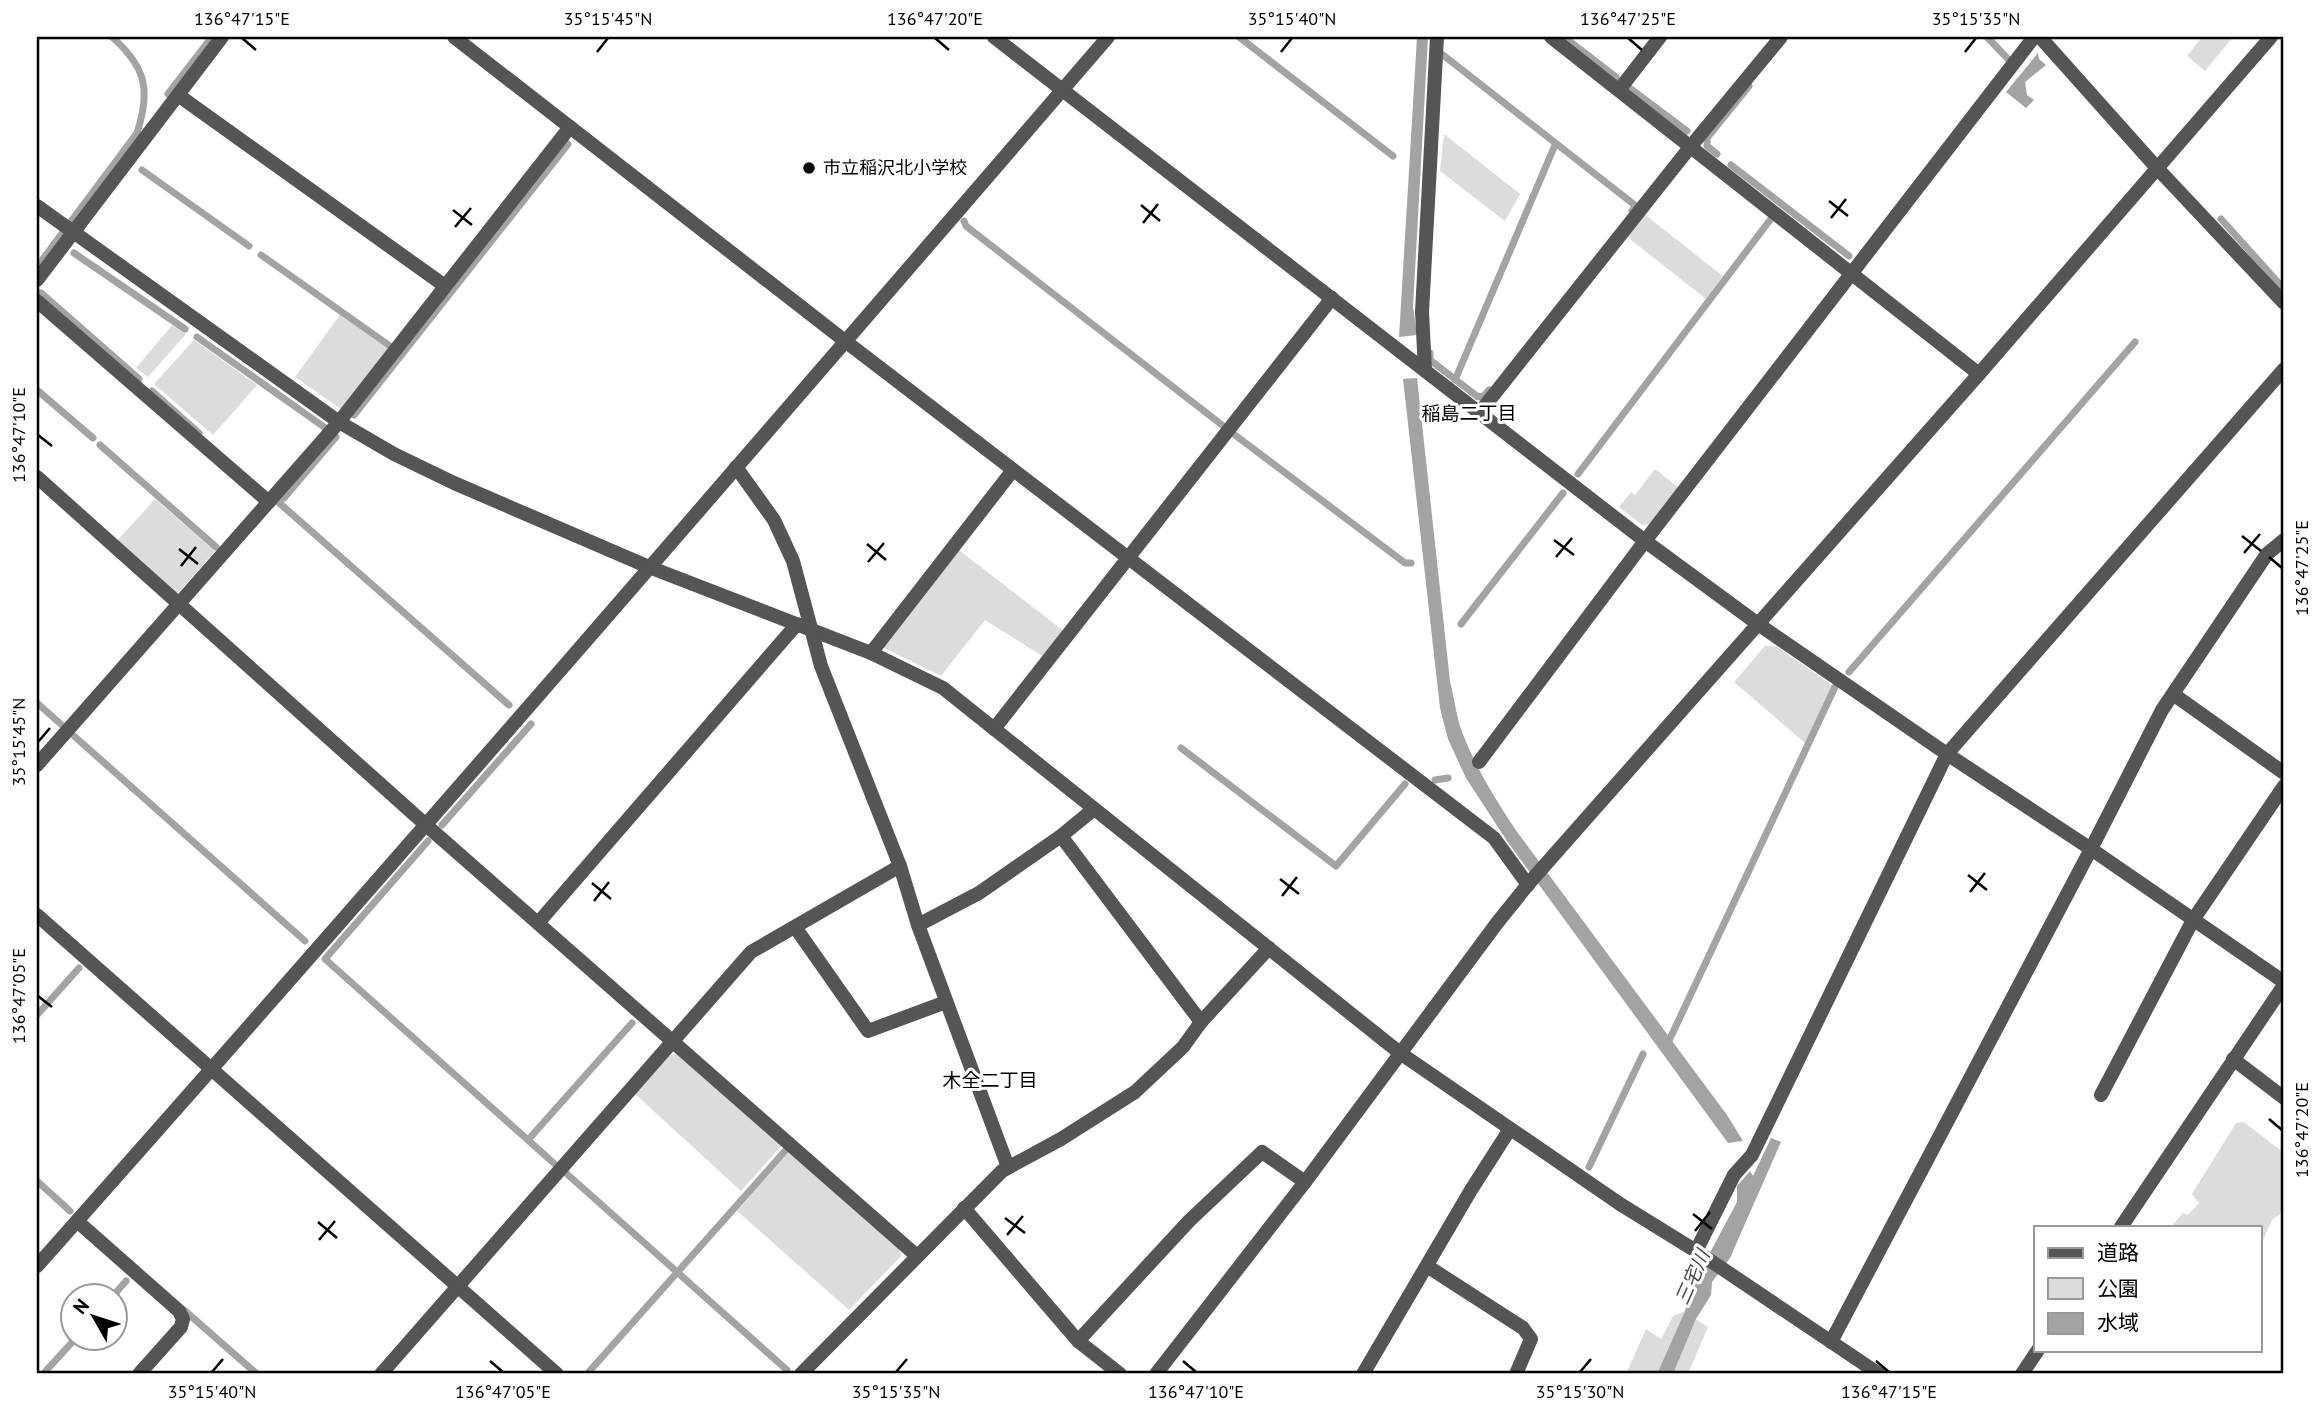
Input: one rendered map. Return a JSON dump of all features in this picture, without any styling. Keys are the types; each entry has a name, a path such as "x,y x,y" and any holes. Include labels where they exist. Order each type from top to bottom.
{"street":[{"path":"37,280 222,37"},
{"path":"454,37 845,341 1494,838 1529,884"},
{"path":"994,37 1645,541 1758,624 2284,983 2121,1226"},
{"path":"37,1266 426,825 1108,37"},
{"path":"1425,370 1422,312 1437,37"},
{"path":"1551,37 1979,373"},
{"path":"1619,90 1660,37"},
{"path":"1480,412 1781,37"},
{"path":"1479,762 1645,541 2034,37"},
{"path":"2040,37 2157,168 2284,303"},
{"path":"1156,1374 1305,1182 1529,884 2271,37"},
{"path":"178,95 445,286"},
{"path":"37,765 339,422 570,127"},
{"path":"37,206 339,422 394,454 454,483 649,567 871,653 943,688 1400,1053 1620,1204 1696,1251 1879,1374"},
{"path":"994,729 1332,298"},
{"path":"37,301 269,502"},
{"path":"1696,1251 1734,1175 1752,1155 1947,754 2284,369"},
{"path":"736,467 774,520 793,561 804,627 900,866 918,925 1008,1167"},
{"path":"871,653 1013,470"},
{"path":"37,477 426,825 917,1256"},
{"path":"1831,1342 2162,710 2267,554 2284,540"},
{"path":"538,923 804,627"},
{"path":"2173,694 2284,773"},
{"path":"2101,1095 2193,919 2284,786"},
{"path":"918,925 979,893 1061,836 1094,809"},
{"path":"1061,836 1201,1022"},
{"path":"381,1374 751,952 900,866"},
{"path":"37,915 557,1374"},
{"path":"794,927 868,1031 946,1002"},
{"path":"801,1374 964,1208 1008,1167 1060,1139 1135,1092 1183,1046 1201,1022 1269,948"},
{"path":"2233,1059 2284,1098"},
{"path":"1363,1374 1510,1129"},
{"path":"1078,1341 1189,1221 1262,1152 1305,1182"},
{"path":"964,1208 1078,1341 1120,1374"},
{"path":"77,1221 179,1311 183,1319 181,1327 139,1374"},
{"path":"1427,1266 1523,1328 1531,1339 1516,1374"},
{"path":"2022,1374 2037,1352"}],"green space":[{"path":"2202,37 2233,37 2205,71 2187,56"},
{"path":"1444,134 1520,194 1505,221 1440,171"},
{"path":"1644,214 1723,276 1706,299 1626,236"},
{"path":"340,315 388,349 341,409 295,377"},
{"path":"172,325 186,334 148,377 136,368"},
{"path":"194,340 257,385 213,435 154,384"},
{"path":"1655,469 1679,488 1651,524 1642,525 1619,507 1631,492 1635,495"},
{"path":"155,499 215,551 179,592 173,594 116,542"},
{"path":"959,550 1065,632 1044,657 985,620 941,676 884,648"},
{"path":"1765,646 1776,646 1833,686 1806,744 1734,682"},
{"path":"678,1054 782,1145 741,1191 635,1094 669,1056"},
{"path":"2244,1122 2284,1153 2284,1211 2272,1220 2262,1242 2262,1226 2172,1226 2183,1213 2188,1215 2199,1203 2192,1194 2236,1123"},
{"path":"789,1152 899,1247 901,1256 849,1310 737,1211"},
{"path":"1685,1311 1657,1374 1626,1374 1646,1329 1661,1339 1673,1316"},
{"path":"1696,1319 1708,1327 1688,1374 1673,1374"}],"water":[{"path":"1417,37 1428,37 1413,307 1417,335 1399,337"},
{"path":"2038,53 2039,59 2046,65 2025,82 2027,95 2034,100 2026,108 2006,92"},
{"path":"1417,378 1450,681 1466,742 1515,829 1727,1115 1743,1141 1728,1143 1507,841 1466,778 1448,739 1440,708 1403,379"},
{"path":"1771,1138 1781,1142 1730,1258 1712,1282 1711,1295 1696,1319 1673,1374 1657,1374 1685,1311 1689,1292 1737,1202 1737,1186 1750,1171 1753,1176"}],"waterway":[{"path":"37,267 137,133 144,104 142,80 139,69 112,37"},
{"path":"168,94 212,37"},
{"path":"1239,37 1393,156"},
{"path":"1564,37 1616,77"},
{"path":"1987,37 2007,58"},
{"path":"1443,55 1636,206 1632,211"},
{"path":"1717,154 1707,146 1707,138 1749,86"},
{"path":"1631,89 1687,131"},
{"path":"354,415 568,144"},
{"path":"1455,380 1555,145"},
{"path":"1731,165 1849,256"},
{"path":"142,170 249,246"},
{"path":"2221,219 2284,289"},
{"path":"1578,474 1770,220"},
{"path":"964,221 966,226 1222,425"},
{"path":"74,253 185,329"},
{"path":"261,255 390,346"},
{"path":"41,293 139,379"},
{"path":"197,337 324,427"},
{"path":"1849,672 2135,342"},
{"path":"1430,353 1430,360 1478,397 1484,396 1489,390"},
{"path":"37,390 93,438"},
{"path":"152,391 199,433"},
{"path":"1235,435 1405,563 1411,563"},
{"path":"284,498 336,437"},
{"path":"100,445 216,547"},
{"path":"1461,624 1563,493"},
{"path":"277,501 509,705"},
{"path":"1667,1045 1835,687"},
{"path":"37,703 63,726"},
{"path":"442,825 531,724"},
{"path":"74,736 305,941"},
{"path":"1181,748 1336,866 1405,784"},
{"path":"1435,780 1448,778"},
{"path":"428,841 325,959 557,1166"},
{"path":"37,1015 79,968"},
{"path":"528,1140 632,1023"},
{"path":"1589,1167 1643,1054"},
{"path":"587,1374 785,1151"},
{"path":"567,1174 787,1370"},
{"path":"37,1181 70,1211"},
{"path":"184,1310 257,1374"},
{"path":"43,1374 63,1352"}],"place":[{"name":"市立稲沢北小学校","path":"809,168"}],"district":[{"name":"稲島二丁目","path":"1469,413"},
{"name":"木全二丁目","path":"990,1080"}],"water label":[{"name":"三宅川","path":"1692,1277"}]}
